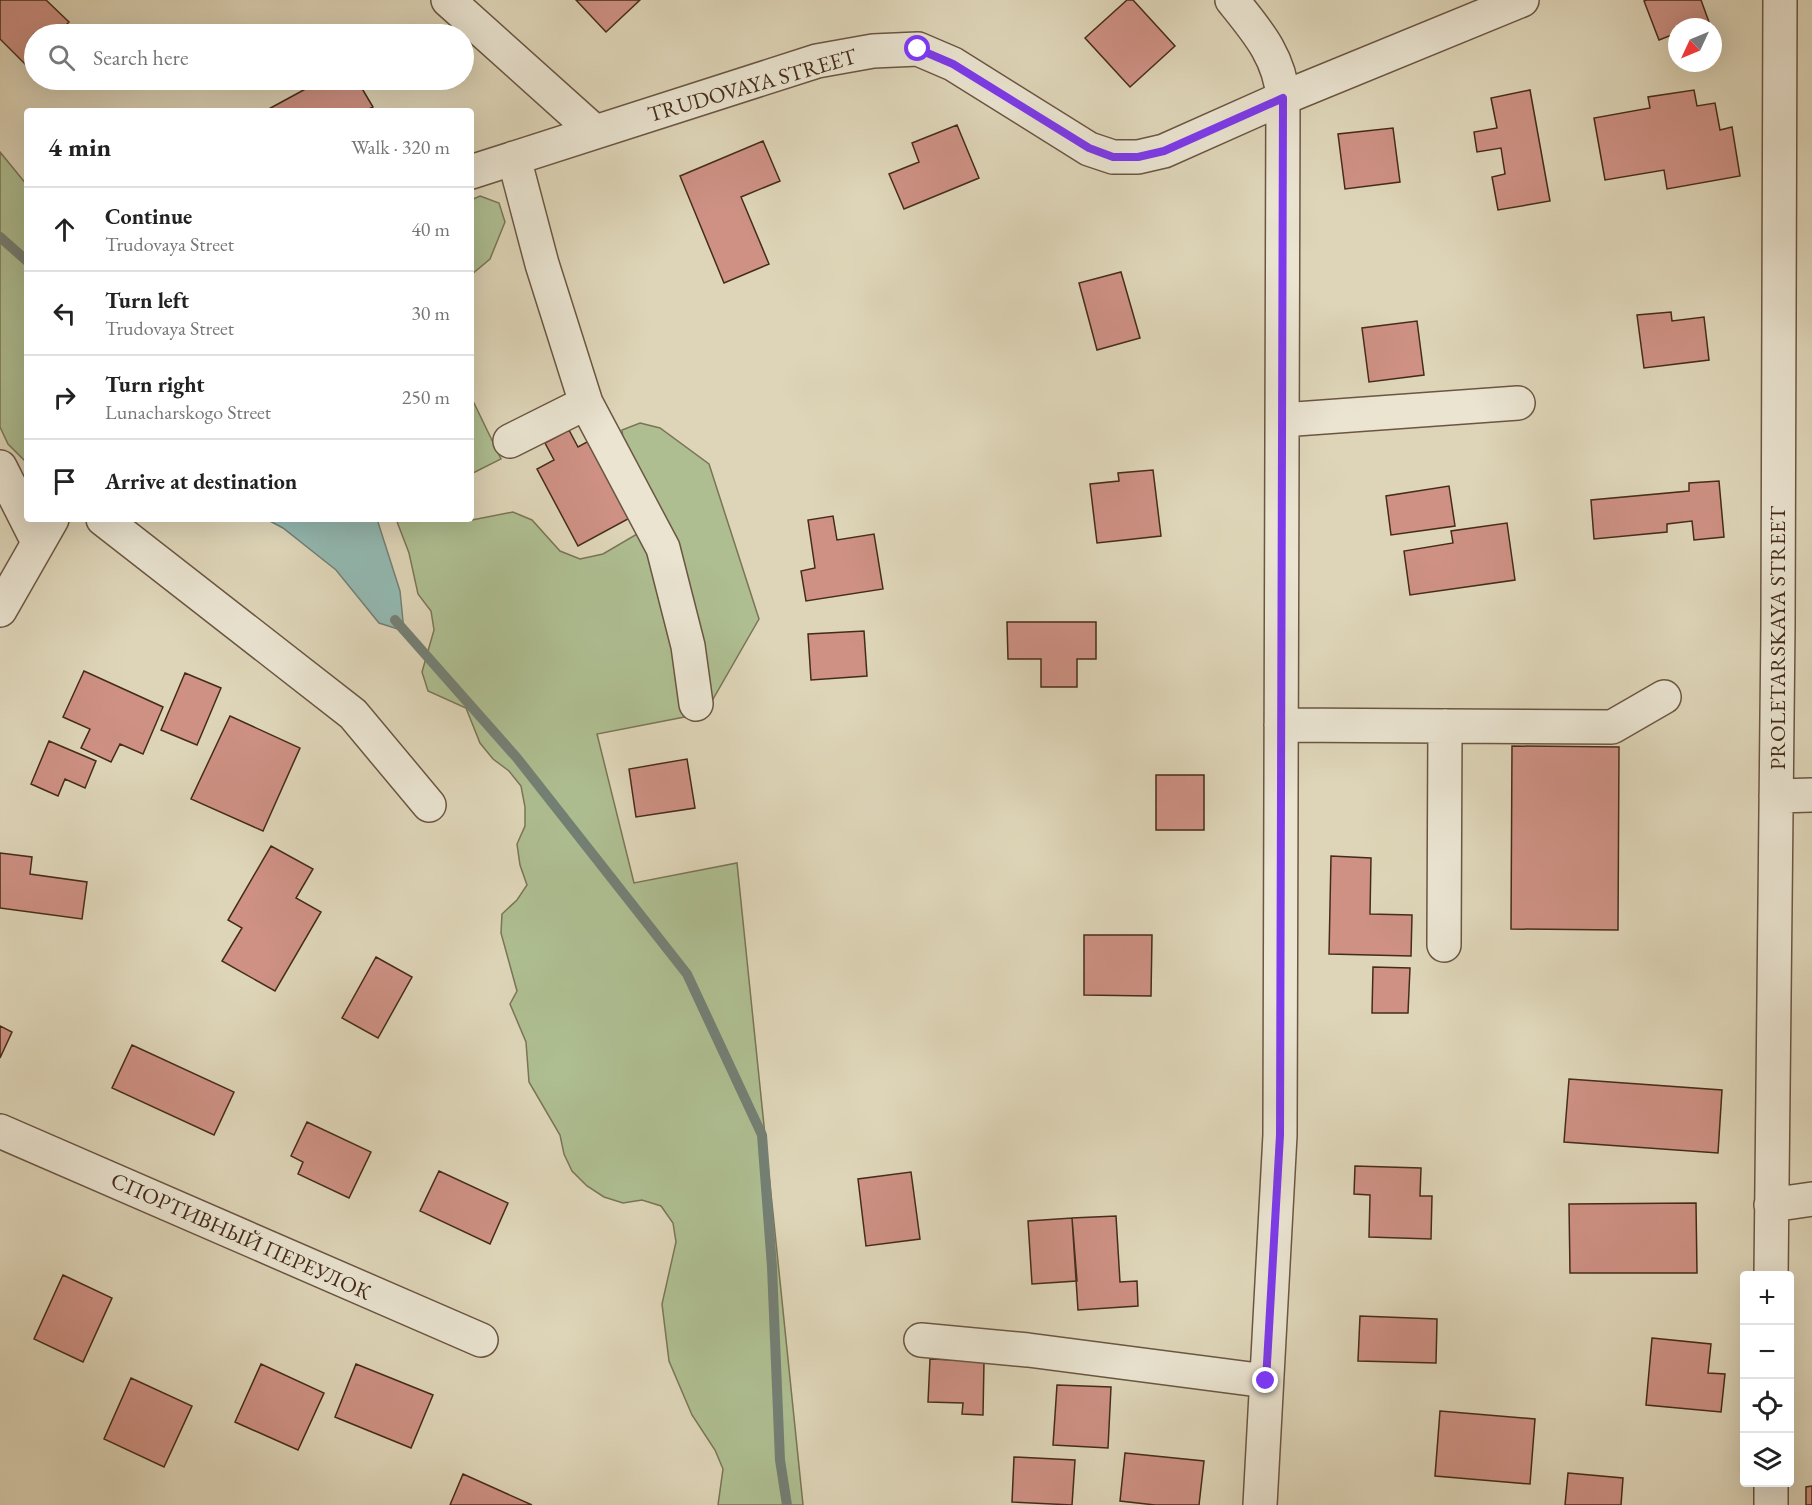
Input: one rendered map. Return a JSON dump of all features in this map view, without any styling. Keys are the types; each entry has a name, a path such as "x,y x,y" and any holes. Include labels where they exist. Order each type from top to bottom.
{"street":[{"path":"448,0 594,132"},
{"path":"1232,0 1262,36 1282,80 1283,98 1280,1135 1260,1505"},
{"name":"TRUDOVAYA STREET","path":"474,171 817,61 873,51 918,49 953,64 1089,148 1113,157 1138,157 1164,151 1283,98 1522,0"},
{"name":"PROLETARSKAYA STREET","path":"1771,1271 1780,0"},
{"path":"514,158 543,264 586,403 663,548 688,646 696,704"},
{"path":"510,441 586,403"},
{"path":"1282,420 1518,403"},
{"path":"0,467 24,501"},
{"path":"107,522 353,714 429,805"},
{"path":"0,610 45,530"},
{"path":"1281,725 1612,727 1664,697"},
{"path":"1444,945 1445,726"},
{"path":"1776,796 1812,795"},
{"name":"СПОРТИВНЫЙ ПЕРЕУЛОК","path":"0,1131 481,1340"},
{"path":"1771,1204 1812,1199"},
{"path":"921,1340 1028,1350 1266,1381"},
{"path":"1771,1487 1772,1505"}],"green space":[{"path":"0,152 24,181 24,460 8,444 0,427"},
{"path":"480,196 499,203 505,222 490,259 474,272 474,199"},
{"path":"474,403 501,459 474,472"},
{"path":"640,423 660,428 709,464 759,619 705,713 597,734 634,883 737,863 803,1505 718,1505 723,1469 715,1450 692,1415 669,1361 662,1304 676,1242 673,1223 661,1206 642,1200 623,1203 604,1197 587,1186 572,1171 564,1154 560,1135 529,1082 526,1042 510,1004 517,991 501,933 502,914 517,900 527,885 520,865 517,844 525,826 525,807 521,786 480,743 466,708 428,691 422,672 434,630 431,611 418,594 409,553 397,522 474,522 474,520 513,512 532,520 560,551 580,559 603,554 656,523 625,457 622,430"}],"water":[{"path":"272,522 378,522 400,591 404,631 379,623 336,570 283,528"}],"building":[{"path":"0,0 46,0 69,22 67,24 24,24 24,63 0,39"},
{"path":"576,0 640,0 606,32"},
{"path":"1127,0 1133,0 1175,46 1130,87 1085,38"},
{"path":"1701,0 1708,18 1668,18 1668,36 1659,40 1644,1"},
{"path":"304,90 363,90 373,107 371,108 271,108"},
{"path":"1530,90 1550,201 1498,210 1492,177 1505,174 1501,148 1477,152 1474,132 1497,128 1491,98"},
{"path":"1694,90 1697,106 1715,103 1720,130 1732,127 1740,176 1667,189 1664,170 1605,180 1594,118 1650,108 1648,97"},
{"path":"957,125 979,178 904,209 889,174 919,162 912,143"},
{"path":"1393,128 1400,182 1345,189 1338,134"},
{"path":"763,141 780,181 741,197 769,264 724,283 680,176"},
{"path":"1121,272 1140,338 1097,350 1079,283"},
{"path":"1671,312 1672,321 1704,317 1709,360 1644,368 1637,315"},
{"path":"1417,321 1424,375 1369,382 1362,328"},
{"path":"569,430 578,447 598,436 639,513 578,546 537,469 554,460 545,443"},
{"path":"1153,470 1161,536 1097,543 1090,484 1119,481 1118,473"},
{"path":"1719,481 1724,537 1694,540 1692,521 1667,524 1667,532 1594,539 1591,500 1689,491 1689,483"},
{"path":"1449,486 1455,526 1391,535 1386,496"},
{"path":"833,516 837,540 874,534 883,589 806,601 801,571 815,568 808,520"},
{"path":"1507,523 1515,580 1410,595 1404,551 1453,543 1451,531"},
{"path":"1007,622 1096,622 1096,659 1077,659 1077,687 1041,687 1041,659 1008,659"},
{"path":"864,631 867,676 811,680 808,634"},
{"path":"84,671 163,707 143,754 120,744 111,762 81,748 90,729 63,717"},
{"path":"185,673 221,688 197,745 161,730"},
{"path":"230,716 300,748 263,831 191,799"},
{"path":"49,741 96,761 85,788 65,779 58,796 31,784"},
{"path":"1512,746 1619,747 1618,930 1511,929"},
{"path":"687,759 695,808 636,817 629,769"},
{"path":"1156,775 1204,775 1204,830 1156,830"},
{"path":"271,846 313,869 296,898 321,912 275,991 222,961 242,928 228,920"},
{"path":"0,853 32,857 30,874 87,882 82,919 0,908"},
{"path":"1331,856 1371,858 1370,914 1412,915 1411,956 1329,954"},
{"path":"1084,935 1152,935 1151,996 1084,995"},
{"path":"376,957 412,977 378,1038 342,1018"},
{"path":"1373,967 1410,968 1408,1013 1372,1013"},
{"path":"0,1026 12,1032 0,1058"},
{"path":"132,1045 234,1092 214,1135 112,1088"},
{"path":"1569,1079 1722,1090 1718,1153 1564,1142"},
{"path":"307,1122 371,1152 349,1198 298,1174 303,1162 291,1156"},
{"path":"1355,1166 1421,1168 1420,1196 1432,1196 1431,1239 1369,1237 1370,1195 1354,1194"},
{"path":"439,1171 508,1203 490,1244 420,1211"},
{"path":"911,1172 920,1239 866,1246 858,1179"},
{"path":"1696,1203 1697,1273 1570,1273 1569,1204"},
{"path":"1116,1216 1120,1282 1137,1281 1138,1306 1078,1310 1072,1218"},
{"path":"1072,1218 1077,1281 1032,1284 1028,1221"},
{"path":"63,1275 112,1298 83,1362 34,1339"},
{"path":"1360,1316 1437,1319 1436,1363 1358,1361"},
{"path":"1652,1338 1711,1344 1708,1373 1725,1374 1721,1412 1646,1405"},
{"path":"930,1359 984,1361 983,1415 962,1414 963,1403 928,1402"},
{"path":"261,1364 324,1393 298,1450 235,1422"},
{"path":"356,1364 433,1395 411,1448 335,1417"},
{"path":"131,1378 192,1406 164,1467 104,1439"},
{"path":"1057,1385 1111,1387 1108,1448 1053,1445"},
{"path":"1440,1411 1535,1419 1530,1484 1435,1476"},
{"path":"1125,1453 1204,1461 1199,1505 1155,1505 1120,1501"},
{"path":"1014,1457 1075,1460 1072,1505 1012,1502"},
{"path":"1568,1473 1623,1478 1621,1505 1565,1505"},
{"path":"463,1474 532,1505 450,1505"},
{"path":"1812,1486 1812,1505 1806,1505 1806,1487"}],"waterway":[{"path":"0,237 24,258"},
{"path":"395,620 517,758 687,974 762,1135 772,1267 780,1460 787,1505"}],"route":[{"path":"918,49 953,64 1089,148 1113,157 1138,157 1164,151 1283,98 1280,1135 1266,1381"}]}
